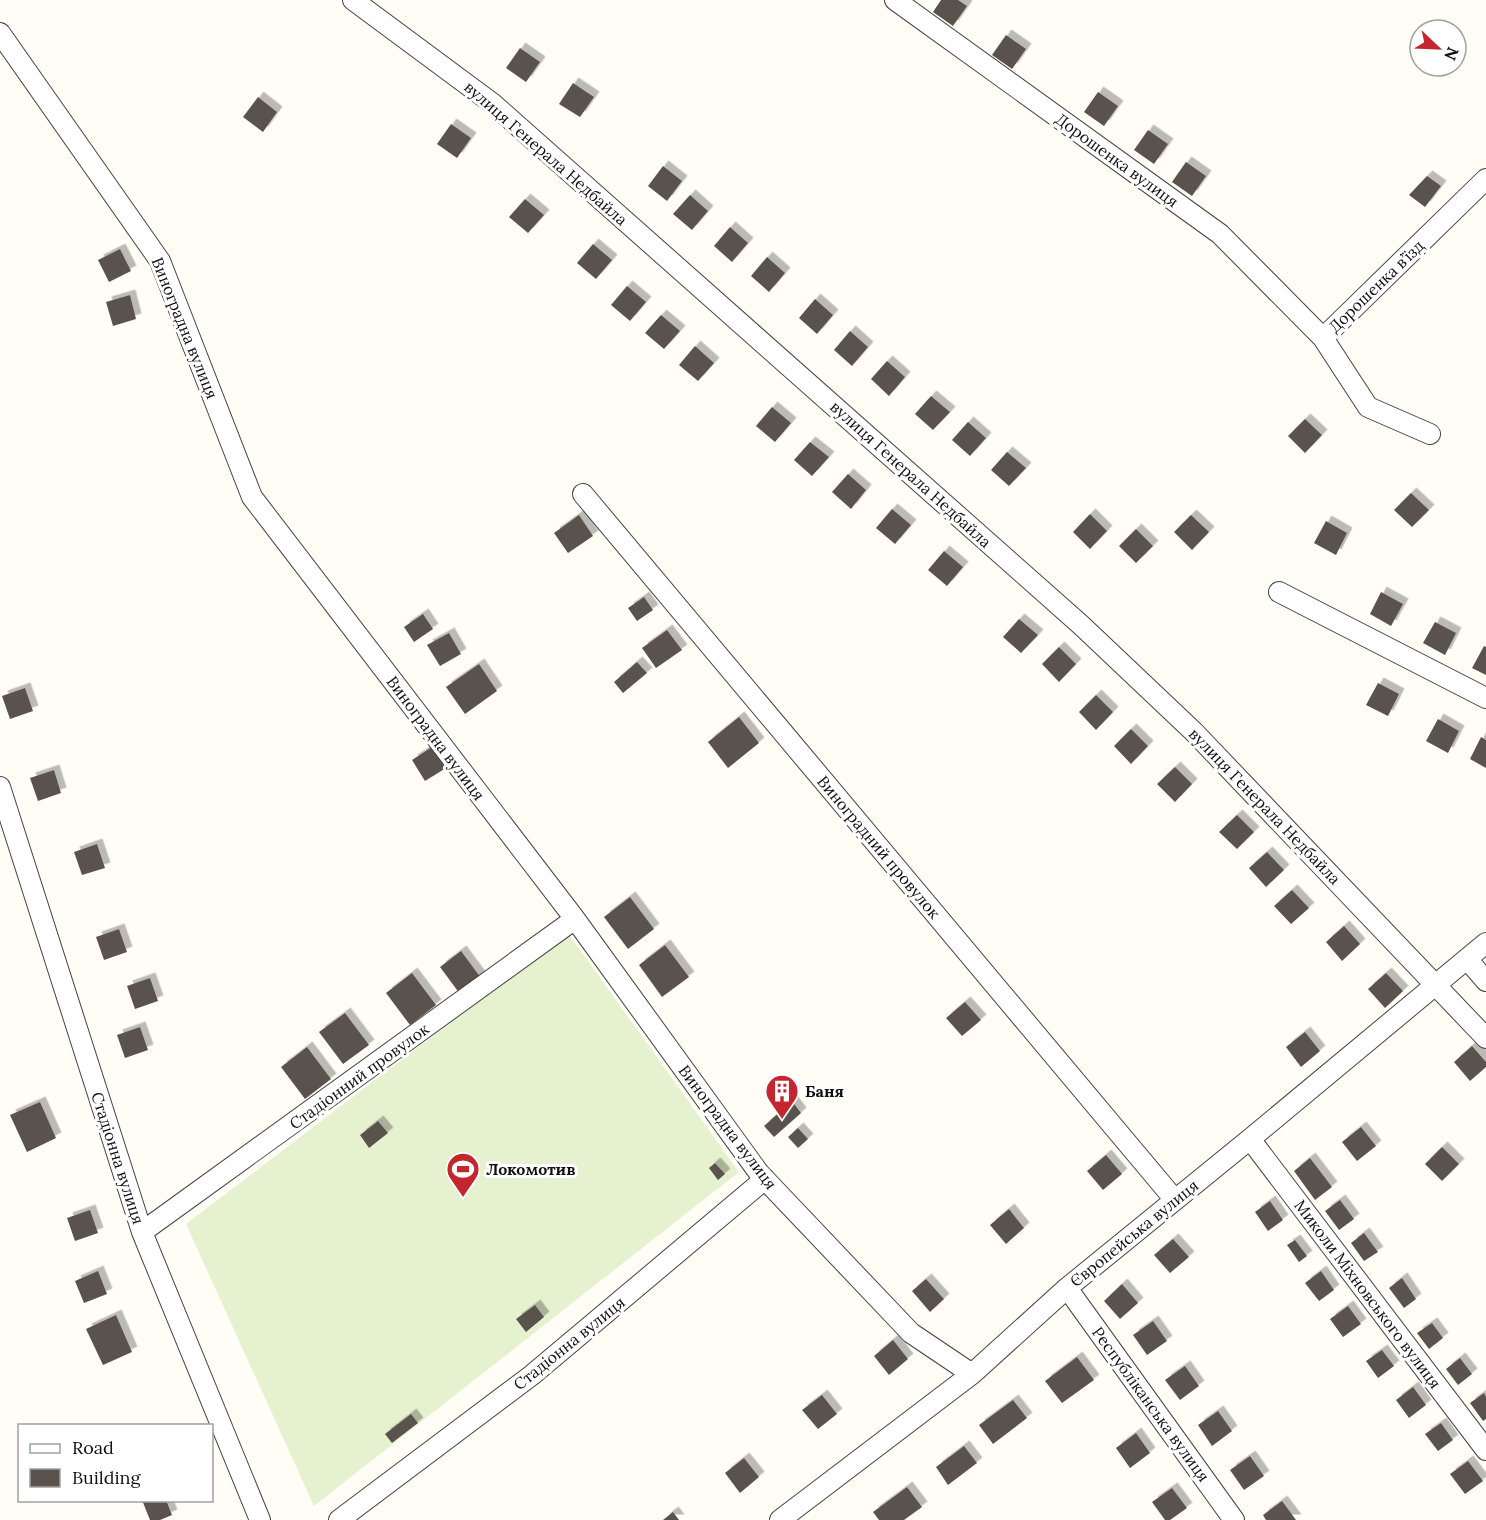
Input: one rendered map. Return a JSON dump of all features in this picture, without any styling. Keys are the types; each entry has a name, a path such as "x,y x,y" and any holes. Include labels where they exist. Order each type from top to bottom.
{"street":[{"name":"вулиця Генерала Недбайла","path":"353,0 492,103 1081,625 1194,732 1486,1038"},
{"name":"Дорошенка вулиця","path":"895,0 1220,234 1323,338"},
{"name":"Виноградна вулиця","path":"0,33 160,261 252,497 575,919 765,1179 911,1333 972,1374"},
{"name":"Дорошенка в’їзд","path":"1430,434 1368,407 1323,338 1486,179"},
{"name":"Виноградний провулок","path":"583,494 1175,1200"},
{"path":"1279,592 1486,698"},
{"name":"Стадіонна вулиця","path":"0,786 142,1232 260,1520"},
{"name":"Стадіонний провулок","path":"142,1232 575,919"},
{"name":"Європейська вулиця","path":"780,1520 972,1374 1067,1288 1486,944"},
{"path":"1467,959 1486,981"},
{"name":"Миколи Міхновського вулиця","path":"1250,1139 1486,1450"},
{"name":"Стадіонна вулиця","path":"339,1520 532,1375 765,1179"},
{"name":"Республіканська вулиця","path":"1067,1288 1234,1520"}],"green space":[{"name":"Локомотив","path":"568,933 739,1172 314,1506 186,1224"}],"building":[{"path":"941,0 958,0 967,6 953,26 933,12"},
{"path":"1006,35 1026,49 1012,69 992,55"},
{"path":"520,48 540,62 526,82 506,68"},
{"path":"573,83 594,97 580,117 559,104"},
{"path":"1098,92 1118,106 1104,126 1084,112"},
{"path":"258,97 277,112 263,132 243,117"},
{"path":"451,124 471,138 457,158 437,144"},
{"path":"1148,130 1168,144 1154,164 1134,150"},
{"path":"1186,162 1206,176 1192,196 1172,182"},
{"path":"663,166 682,181 667,201 648,186"},
{"path":"1427,176 1441,186 1425,207 1409,195"},
{"path":"690,195 708,211 692,230 673,214"},
{"path":"525,199 544,215 528,233 509,217"},
{"path":"730,227 748,243 732,262 714,246"},
{"path":"593,244 612,260 596,279 577,263"},
{"path":"120,249 131,271 109,282 98,260"},
{"path":"767,257 785,273 769,292 751,276"},
{"path":"627,286 646,302 630,321 611,305"},
{"path":"130,295 136,319 113,326 106,302"},
{"path":"815,299 833,315 817,334 799,318"},
{"path":"661,315 680,331 664,349 645,333"},
{"path":"850,331 868,347 852,366 834,350"},
{"path":"695,346 714,363 698,381 679,365"},
{"path":"887,361 905,377 889,396 871,379"},
{"path":"931,396 950,412 933,430 915,414"},
{"path":"772,407 791,423 775,442 756,426"},
{"path":"1305,419 1322,435 1305,453 1288,436"},
{"path":"968,422 986,438 970,456 952,440"},
{"path":"810,442 829,457 812,476 794,460"},
{"path":"1007,452 1026,468 1009,486 991,470"},
{"path":"848,474 866,490 851,509 832,492"},
{"path":"1411,493 1429,510 1412,527 1394,510"},
{"path":"892,509 911,525 895,544 876,528"},
{"path":"1090,514 1107,531 1090,549 1073,532"},
{"path":"579,515 593,536 568,553 554,533"},
{"path":"1191,515 1209,532 1192,550 1174,532"},
{"path":"1326,521 1347,533 1336,555 1314,543"},
{"path":"1136,529 1153,546 1136,563 1119,546"},
{"path":"944,551 963,567 947,586 928,570"},
{"path":"1381,592 1403,604 1391,626 1370,614"},
{"path":"644,597 653,610 637,621 628,608"},
{"path":"423,614 433,629 414,642 404,627"},
{"path":"1019,619 1038,635 1021,653 1003,637"},
{"path":"1435,622 1456,633 1445,655 1423,643"},
{"path":"667,630 682,650 656,668 642,648"},
{"path":"449,633 461,654 440,666 427,645"},
{"path":"1484,646 1486,647 1486,675 1472,668"},
{"path":"1059,647 1076,664 1059,682 1042,664"},
{"path":"637,662 647,673 623,693 614,682"},
{"path":"479,664 497,691 465,714 446,687"},
{"path":"1378,683 1399,694 1388,716 1366,705"},
{"path":"25,688 33,711 10,719 2,696"},
{"path":"1096,695 1113,712 1096,730 1079,712"},
{"path":"739,717 759,743 728,768 708,742"},
{"path":"1438,719 1459,731 1448,753 1426,741"},
{"path":"1131,729 1148,746 1131,764 1114,746"},
{"path":"1481,737 1486,740 1486,768 1470,759"},
{"path":"432,747 446,768 425,781 412,760"},
{"path":"1175,767 1192,784 1175,802 1157,784"},
{"path":"54,770 61,793 38,801 30,778"},
{"path":"1237,815 1254,832 1237,849 1219,832"},
{"path":"97,844 105,868 82,875 74,852"},
{"path":"1267,852 1284,870 1266,887 1249,868"},
{"path":"1292,890 1309,908 1291,924 1274,906"},
{"path":"630,897 654,929 628,949 604,917"},
{"path":"1344,926 1360,944 1342,961 1326,942"},
{"path":"119,929 127,952 104,960 96,937"},
{"path":"665,945 689,977 662,997 639,965"},
{"path":"461,951 481,978 460,994 440,967"},
{"path":"412,973 436,1005 410,1025 386,993"},
{"path":"1386,973 1403,991 1385,1008 1368,989"},
{"path":"150,978 158,1001 135,1009 127,986"},
{"path":"965,1002 981,1020 962,1036 946,1018"},
{"path":"345,1013 369,1045 343,1064 319,1032"},
{"path":"140,1027 148,1050 125,1058 117,1035"},
{"path":"1305,1032 1320,1051 1301,1067 1286,1047"},
{"path":"1472,1046 1486,1062 1486,1067 1470,1081 1454,1062"},
{"path":"307,1047 331,1079 305,1099 281,1067"},
{"name":"Баня","path":"792,1101 801,1113 774,1137 764,1126"},
{"path":"40,1102 56,1138 27,1152 10,1115"},
{"path":"378,1121 388,1133 369,1148 360,1135"},
{"path":"1361,1127 1376,1146 1357,1161 1342,1142"},
{"path":"798,1128 808,1139 798,1148 788,1137"},
{"path":"1442,1147 1459,1164 1442,1181 1425,1164"},
{"path":"1106,1155 1122,1174 1103,1190 1087,1171"},
{"path":"1310,1158 1332,1187 1315,1200 1294,1171"},
{"path":"715,1163 725,1174 718,1180 709,1168"},
{"path":"1340,1200 1354,1219 1339,1230 1325,1211"},
{"path":"1270,1201 1283,1220 1268,1231 1255,1212"},
{"path":"1009,1209 1024,1228 1006,1244 990,1225"},
{"path":"90,1210 98,1233 75,1241 67,1218"},
{"path":"1364,1233 1378,1252 1364,1261 1351,1243"},
{"path":"1173,1239 1189,1257 1170,1273 1154,1255"},
{"path":"1295,1240 1307,1256 1299,1262 1287,1245"},
{"path":"98,1271 107,1294 84,1303 75,1281"},
{"path":"1321,1271 1334,1290 1319,1301 1305,1283"},
{"path":"1402,1278 1416,1299 1404,1308 1389,1288"},
{"path":"926,1279 944,1299 930,1312 912,1291"},
{"path":"1122,1284 1138,1303 1120,1319 1104,1301"},
{"path":"535,1305 544,1317 526,1332 516,1319"},
{"path":"1348,1306 1361,1324 1343,1337 1330,1319"},
{"path":"116,1315 132,1352 103,1365 86,1329"},
{"path":"1153,1321 1167,1341 1147,1355 1133,1335"},
{"path":"1432,1323 1443,1338 1429,1349 1417,1333"},
{"path":"893,1340 908,1359 889,1375 874,1356"},
{"path":"1382,1350 1394,1366 1378,1378 1366,1361"},
{"path":"1077,1357 1094,1380 1062,1403 1045,1381"},
{"path":"1460,1358 1472,1374 1458,1385 1446,1369"},
{"path":"1185,1366 1199,1386 1180,1400 1165,1380"},
{"path":"1413,1387 1426,1405 1409,1418 1396,1400"},
{"path":"1484,1393 1486,1419 1483,1421 1470,1403"},
{"path":"822,1395 837,1414 818,1429 802,1410"},
{"path":"1013,1400 1027,1418 993,1444 979,1425"},
{"path":"1218,1411 1232,1431 1212,1446 1198,1425"},
{"path":"411,1414 418,1423 392,1443 385,1434"},
{"path":"1441,1423 1453,1440 1438,1451 1425,1434"},
{"path":"1136,1433 1150,1453 1130,1468 1116,1448"},
{"path":"964,1446 977,1463 948,1485 936,1467"},
{"path":"1250,1456 1264,1476 1244,1490 1230,1470"},
{"path":"744,1458 759,1477 740,1493 725,1473"},
{"path":"1468,1461 1483,1481 1465,1494 1450,1474"},
{"path":"907,1487 922,1507 904,1520 879,1520 873,1512"},
{"path":"1172,1488 1187,1508 1170,1520 1165,1520 1152,1502"},
{"path":"1282,1501 1296,1520 1266,1520 1263,1515"},
{"path":"143,1502 167,1502 172,1515 160,1520 150,1520"},
{"path":"673,1512 679,1520 663,1520"}],"place":[{"name":"Баня","path":"782,1120"},
{"name":"Локомотив","path":"463,1198"}]}
